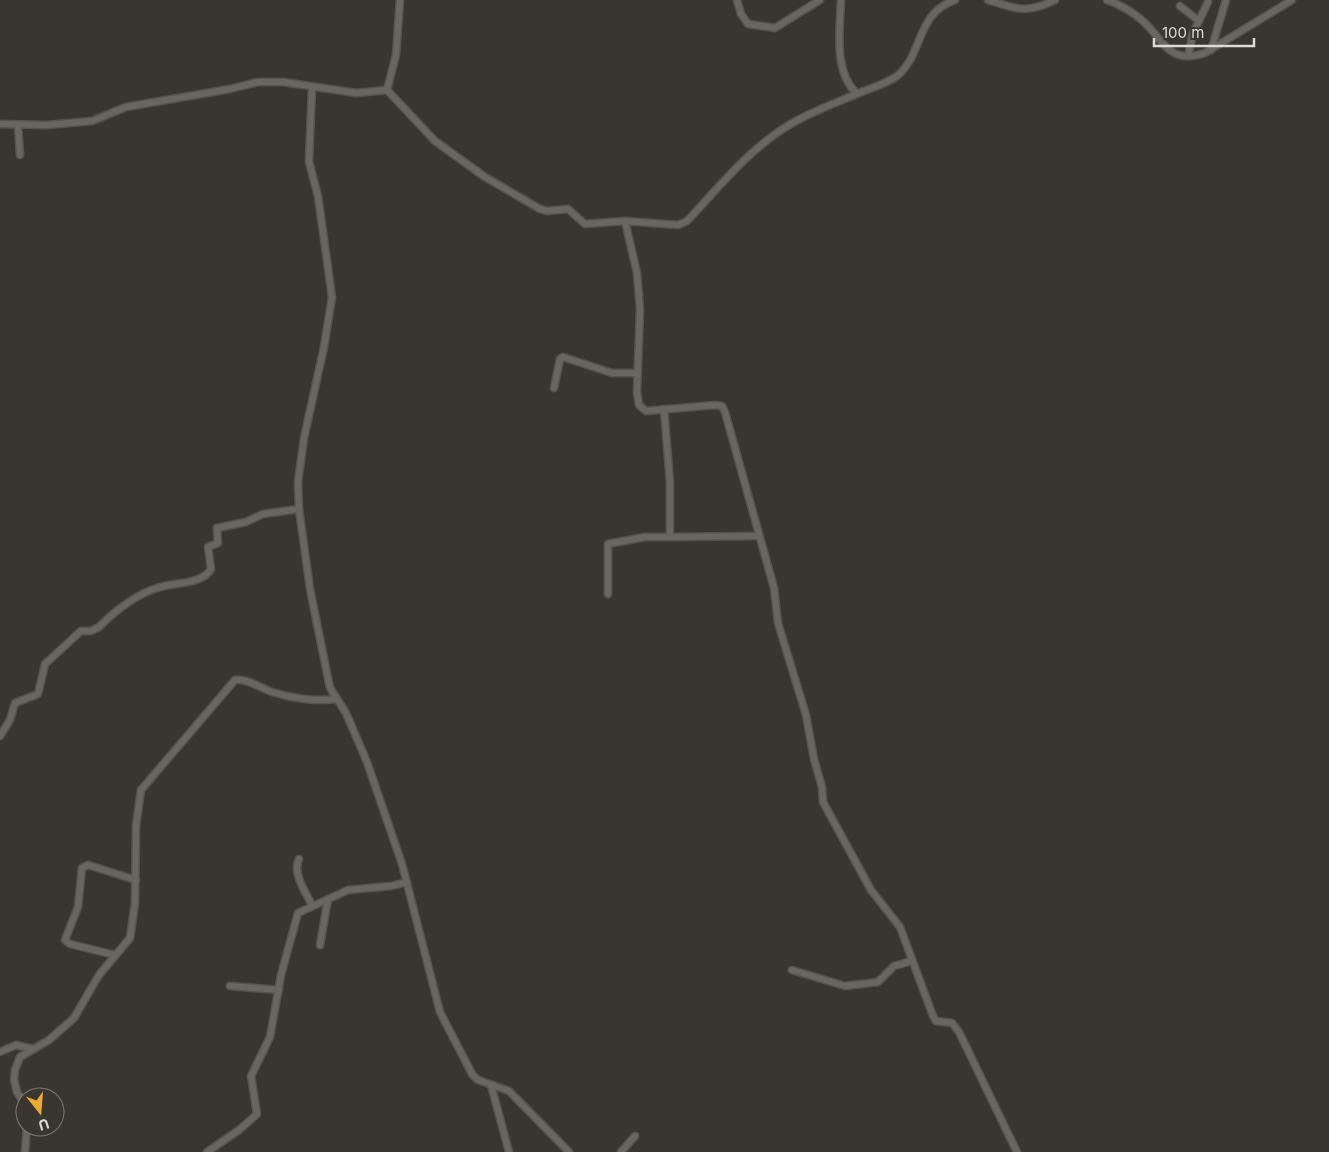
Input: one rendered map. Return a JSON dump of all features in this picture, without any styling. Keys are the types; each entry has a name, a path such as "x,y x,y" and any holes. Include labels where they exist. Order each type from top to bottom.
{"street":[{"path":"386,90 396,55 400,0"},
{"path":"737,0 741,14 748,24 769,29 781,25 820,0"},
{"path":"841,0 840,42 842,66 846,80 857,94"},
{"path":"386,90 428,135 452,154 502,188 540,209 568,209 585,224 625,221 668,225 682,224 709,198 736,167 768,139 796,121 897,76 905,67 932,15 942,6 956,0"},
{"path":"988,0 1024,10 1037,8 1055,0"},
{"path":"1107,0 1117,2 1138,17 1167,48 1176,54 1188,56 1200,55 1211,50 1292,0"},
{"path":"1211,50 1226,0"},
{"path":"1188,56 1189,44 1208,2"},
{"path":"1180,6 1199,21"},
{"path":"0,124 18,126 92,121 126,106 230,89 258,82 283,82 356,93 386,90"},
{"path":"312,87 309,162 318,196 332,297 324,348 304,438 298,482 299,509 310,589 322,638 326,674 335,699 346,713 367,762 396,842 443,1019 472,1074 478,1080 509,1091 570,1152"},
{"path":"18,126 20,155"},
{"path":"625,221 636,268 640,309 636,392 639,405 646,411 722,406 728,421 774,588 778,623 806,715 814,759 822,787 823,802 871,890 892,914 900,927 933,1016 936,1021 952,1023 959,1032 1018,1152"},
{"path":"554,388 563,357 612,373 637,373"},
{"path":"664,409 670,482 670,537"},
{"path":"0,736 10,720 15,703 38,694 45,664 81,631 91,631 98,627 138,595 162,586 196,580 206,575 211,569 208,547 218,543 217,528 246,522 267,513 299,509"},
{"path":"608,594 608,544 645,537 759,536"},
{"path":"17,1087 15,1070 20,1057 49,1040 74,1018 99,975 130,938 136,880 136,826 141,790 200,723 231,682 237,679 282,695 310,699 335,699"},
{"path":"299,859 297,871 312,905"},
{"path":"115,955 70,944 65,940 78,907 82,868 88,864 136,880"},
{"path":"207,1152 215,1150 257,1114 251,1076 270,1037 279,990 298,913 312,905 353,889 391,886 406,882"},
{"path":"320,945 328,899"},
{"path":"792,970 845,986 878,982 894,966 912,961"},
{"path":"230,986 279,990"},
{"path":"0,1052 16,1044 33,1049"},
{"path":"491,1085 510,1152"},
{"path":"621,1152 636,1136"},
{"path":"25,1152 26,1137"}]}
